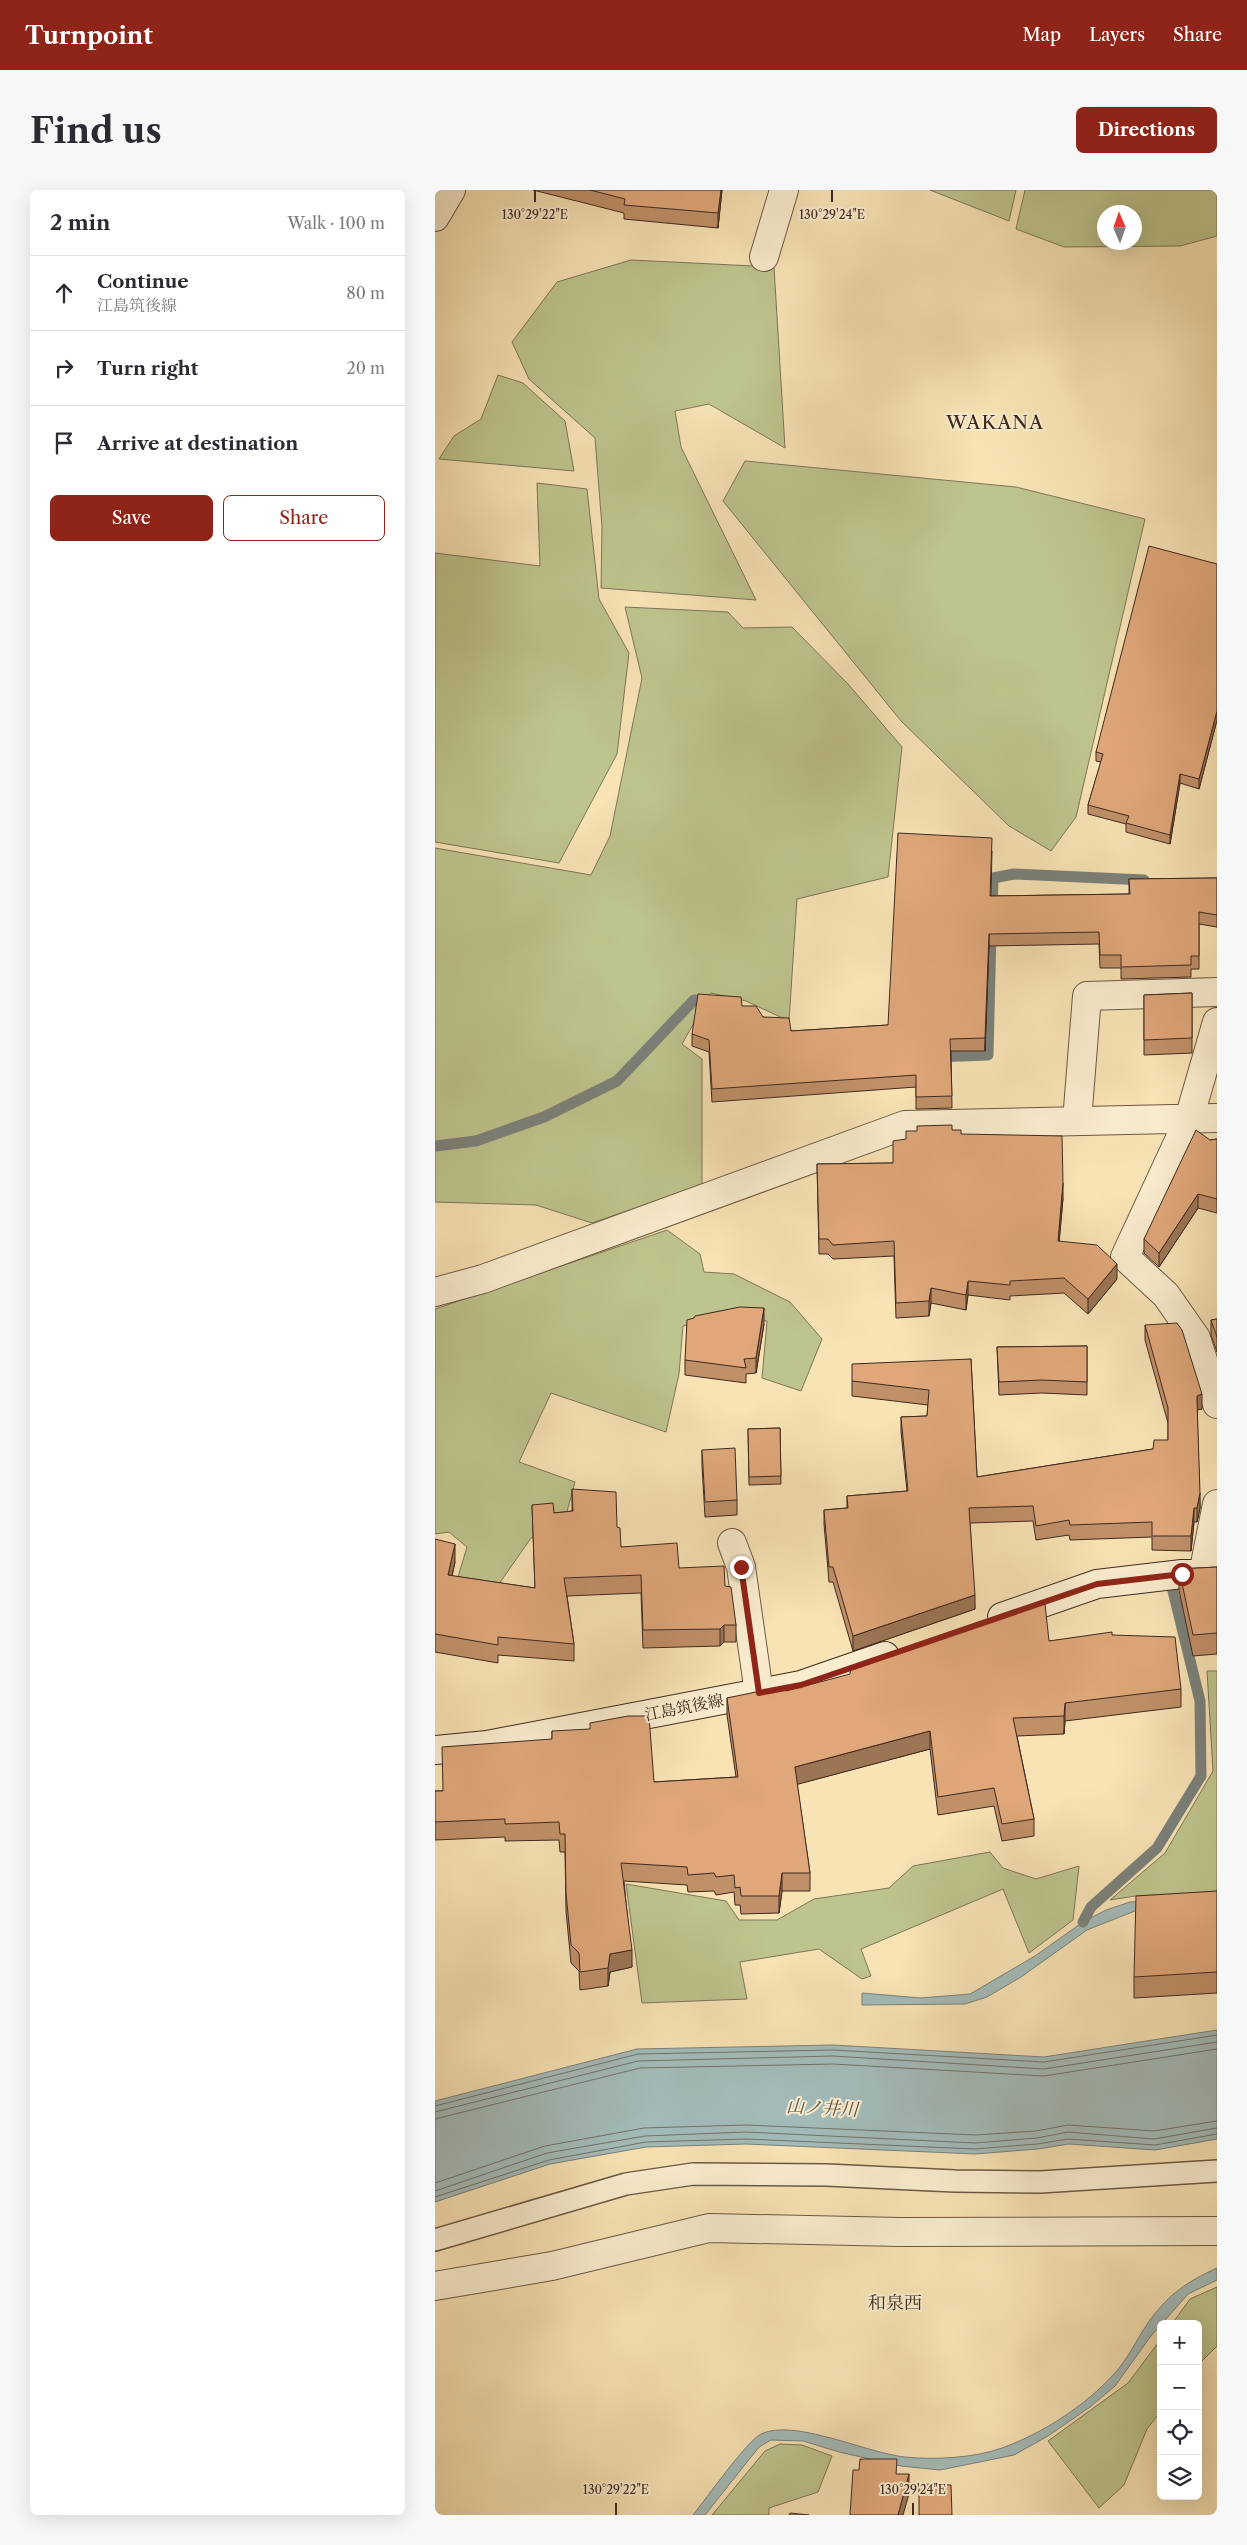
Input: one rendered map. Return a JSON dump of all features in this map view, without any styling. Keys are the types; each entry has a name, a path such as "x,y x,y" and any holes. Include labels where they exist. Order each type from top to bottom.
{"street":[{"path":"435,217 451,190"},
{"path":"764,257 784,190"},
{"path":"1077,1121 1087,996 1217,992"},
{"path":"1217,1022 1189,1119 1125,1258 1166,1296 1196,1338 1217,1404"},
{"path":"435,1292 483,1279 905,1124 1217,1118"},
{"path":"977,1625 1097,1584 1182,1574 1210,1574 1217,1504"},
{"path":"731,1544 741,1567 759,1693"},
{"name":"江島筑後線","path":"435,1750 487,1745 801,1685 912,1647"},
{"path":"435,2286 552,2266 709,2228 900,2232 1217,2230"}],"lane":[{"path":"435,2240 626,2184 693,2174 826,2175 955,2181 1040,2182 1217,2171"}],"green space":[{"path":"930,190 1016,190 1009,221"},
{"path":"1025,190 1217,190 1217,236 1180,246 1142,246 1142,205 1097,205 1097,247 1064,247 1016,229"},
{"path":"631,260 774,267 785,448 709,404 675,411 681,447 756,600 601,588 602,527 595,438 529,379 512,342 557,282"},
{"path":"498,375 523,383 565,421 574,471 439,459 454,436 481,419"},
{"path":"745,461 1016,487 1145,519 1076,817 1051,851 1009,826 901,721 723,501"},
{"path":"537,483 587,489 599,599 629,653 617,754 559,863 435,842 435,553 540,566"},
{"path":"625,607 728,612 743,628 792,627 848,684 902,747 888,877 797,899 789,1021 746,1001 711,993 682,1044 702,1059 702,1185 592,1223 536,1205 435,1202 435,848 591,875 610,836 642,678"},
{"path":"667,1230 700,1254 704,1272 734,1274 790,1302 822,1339 801,1391 762,1378 767,1321 735,1319 704,1321 683,1326 679,1374 666,1432 551,1393 519,1462 575,1482 565,1519 531,1538 492,1594 455,1587 467,1547 449,1532 435,1534 435,1309"},
{"path":"1207,1671 1217,1671 1217,1892 1135,1896 1110,1900 1165,1853 1213,1771"},
{"path":"990,1852 1003,1868 1036,1879 1079,1866 1073,1920 1029,1953 1003,1889 861,1949 871,1976 862,1979 819,1949 740,1962 747,1999 642,2003 626,1884 726,1901 739,1920 777,1920 814,1899 889,1888 913,1866"},
{"path":"1217,2287 1217,2346 1202,2361 1202,2320 1175,2320 1190,2299"},
{"path":"1157,2344 1157,2416 1147,2429 1124,2485 1099,2508 1048,2441 1128,2383"},
{"path":"780,2444 802,2445 832,2456 818,2492 769,2508 769,2515 712,2515 765,2451"}],"water":[{"path":"1217,1898 1140,1909 1087,1930 1021,1977 987,1997 965,2004 862,2005 862,1993 921,1998 970,1994 1035,1956 1083,1922 1106,1910 1130,1902"},
{"name":"山ノ井川","path":"1217,2030 1217,2139 1155,2150 1069,2144 1038,2149 975,2154 746,2144 646,2147 550,2164 435,2202 435,2101 637,2049 833,2045 1044,2057"},
{"path":"1217,2268 1217,2280 1188,2294 1165,2320 1157,2320 1157,2329 1115,2386 1090,2407 1048,2436 1014,2455 940,2470 901,2466 839,2452 803,2441 771,2440 759,2447 705,2515 693,2515 754,2439 761,2434 775,2430 811,2433 889,2454 928,2458 979,2454 1002,2448 1033,2435 1077,2408 1103,2386 1129,2355 1150,2320 1165,2302 1197,2278"}],"building":[{"path":"590,190 721,190 718,213 624,205 625,199"},
{"path":"1149,546 1217,564 1217,711 1199,779 1180,774 1170,835 1126,823 1129,816 1088,805 1103,754 1096,752"},
{"path":"898,833 992,838 990,896 1130,894 1129,879 1217,878 1217,915 1199,912 1199,956 1191,956 1191,965 1121,967 1121,955 1100,955 1099,932 989,934 985,1038 950,1039 952,1096 916,1097 916,1075 712,1089 709,1040 692,1034 698,994 741,997 742,1006 756,1006 763,1017 789,1018 791,1031 888,1025"},
{"path":"1192,993 1192,1038 1144,1040 1144,995"},
{"path":"952,1125 952,1130 961,1130 961,1134 1062,1136 1063,1183 1058,1241 1097,1245 1117,1264 1088,1299 1064,1278 1010,1281 1010,1285 968,1281 966,1295 931,1288 929,1301 896,1303 894,1241 833,1245 828,1239 819,1239 817,1164 893,1163 893,1141 906,1139 906,1131 917,1131 917,1126"},
{"path":"1196,1130 1210,1140 1217,1139 1217,1199 1198,1194 1159,1253 1144,1239"},
{"path":"740,1307 764,1308 756,1358 744,1359 746,1368 685,1360 687,1320 695,1316"},
{"path":"1217,1319 1217,1337 1211,1320"},
{"path":"1177,1323 1182,1330 1202,1394 1197,1396 1200,1493 1197,1508 1194,1508 1191,1536 1152,1536 1152,1522 1070,1525 1069,1520 1036,1526 1033,1506 969,1508 975,1595 853,1636 833,1567 829,1567 824,1510 848,1508 847,1496 908,1491 901,1417 927,1416 929,1390 852,1381 852,1364 971,1359 977,1477 1153,1449 1154,1440 1168,1440 1168,1408 1145,1325"},
{"path":"1087,1346 1087,1382 1042,1380 999,1382 997,1347"},
{"path":"780,1428 781,1476 749,1477 748,1429"},
{"path":"735,1448 737,1500 705,1502 702,1450"},
{"path":"572,1489 616,1492 617,1527 620,1528 621,1547 677,1543 679,1568 724,1566 725,1586 731,1587 736,1625 724,1625 720,1629 643,1630 641,1575 564,1578 574,1644 498,1637 498,1645 435,1634 435,1539 455,1544 448,1575 535,1588 532,1505 553,1503 554,1513 573,1511"},
{"path":"1217,1567 1217,1633 1193,1635 1179,1569"},
{"path":"1045,1604 1049,1641 1112,1632 1112,1635 1175,1637 1181,1689 1065,1703 1064,1716 1013,1718 1034,1819 1002,1824 994,1788 938,1797 930,1731 795,1767 810,1873 782,1873 779,1896 741,1896 740,1887 735,1888 734,1875 716,1877 714,1873 688,1875 687,1867 621,1863 632,1950 610,1954 608,1968 580,1972 579,1953 571,1945 566,1893 565,1834 560,1834 559,1822 505,1824 505,1819 435,1822 435,1791 443,1791 442,1747 552,1739 552,1731 590,1729 590,1723 628,1716 649,1716 654,1782 738,1777 727,1698 785,1686 786,1691 850,1674 851,1667 1032,1605"},
{"path":"1217,1891 1217,1972 1134,1977 1136,1896"},
{"path":"860,2459 897,2459 896,2474 909,2474 898,2515 850,2515 853,2470 859,2470"},
{"path":"919,2484 951,2485 952,2515 919,2515"},
{"path":"790,2513 809,2515 789,2515"}],"waterway":[{"path":"992,910 993,878 1014,874 1144,880"},
{"path":"935,1057 988,1055 991,931"},
{"path":"435,1146 476,1141 544,1117 617,1081 694,1000 712,1001"},
{"path":"1083,1922 1091,1907 1157,1848 1201,1776 1200,1701 1171,1583"}],"district":[{"name":"WAKANA","path":"995,422"},
{"name":"和泉西","path":"895,2303"}],"route":[{"path":"741,1567 759,1693 801,1685 1097,1584 1182,1574"}]}
